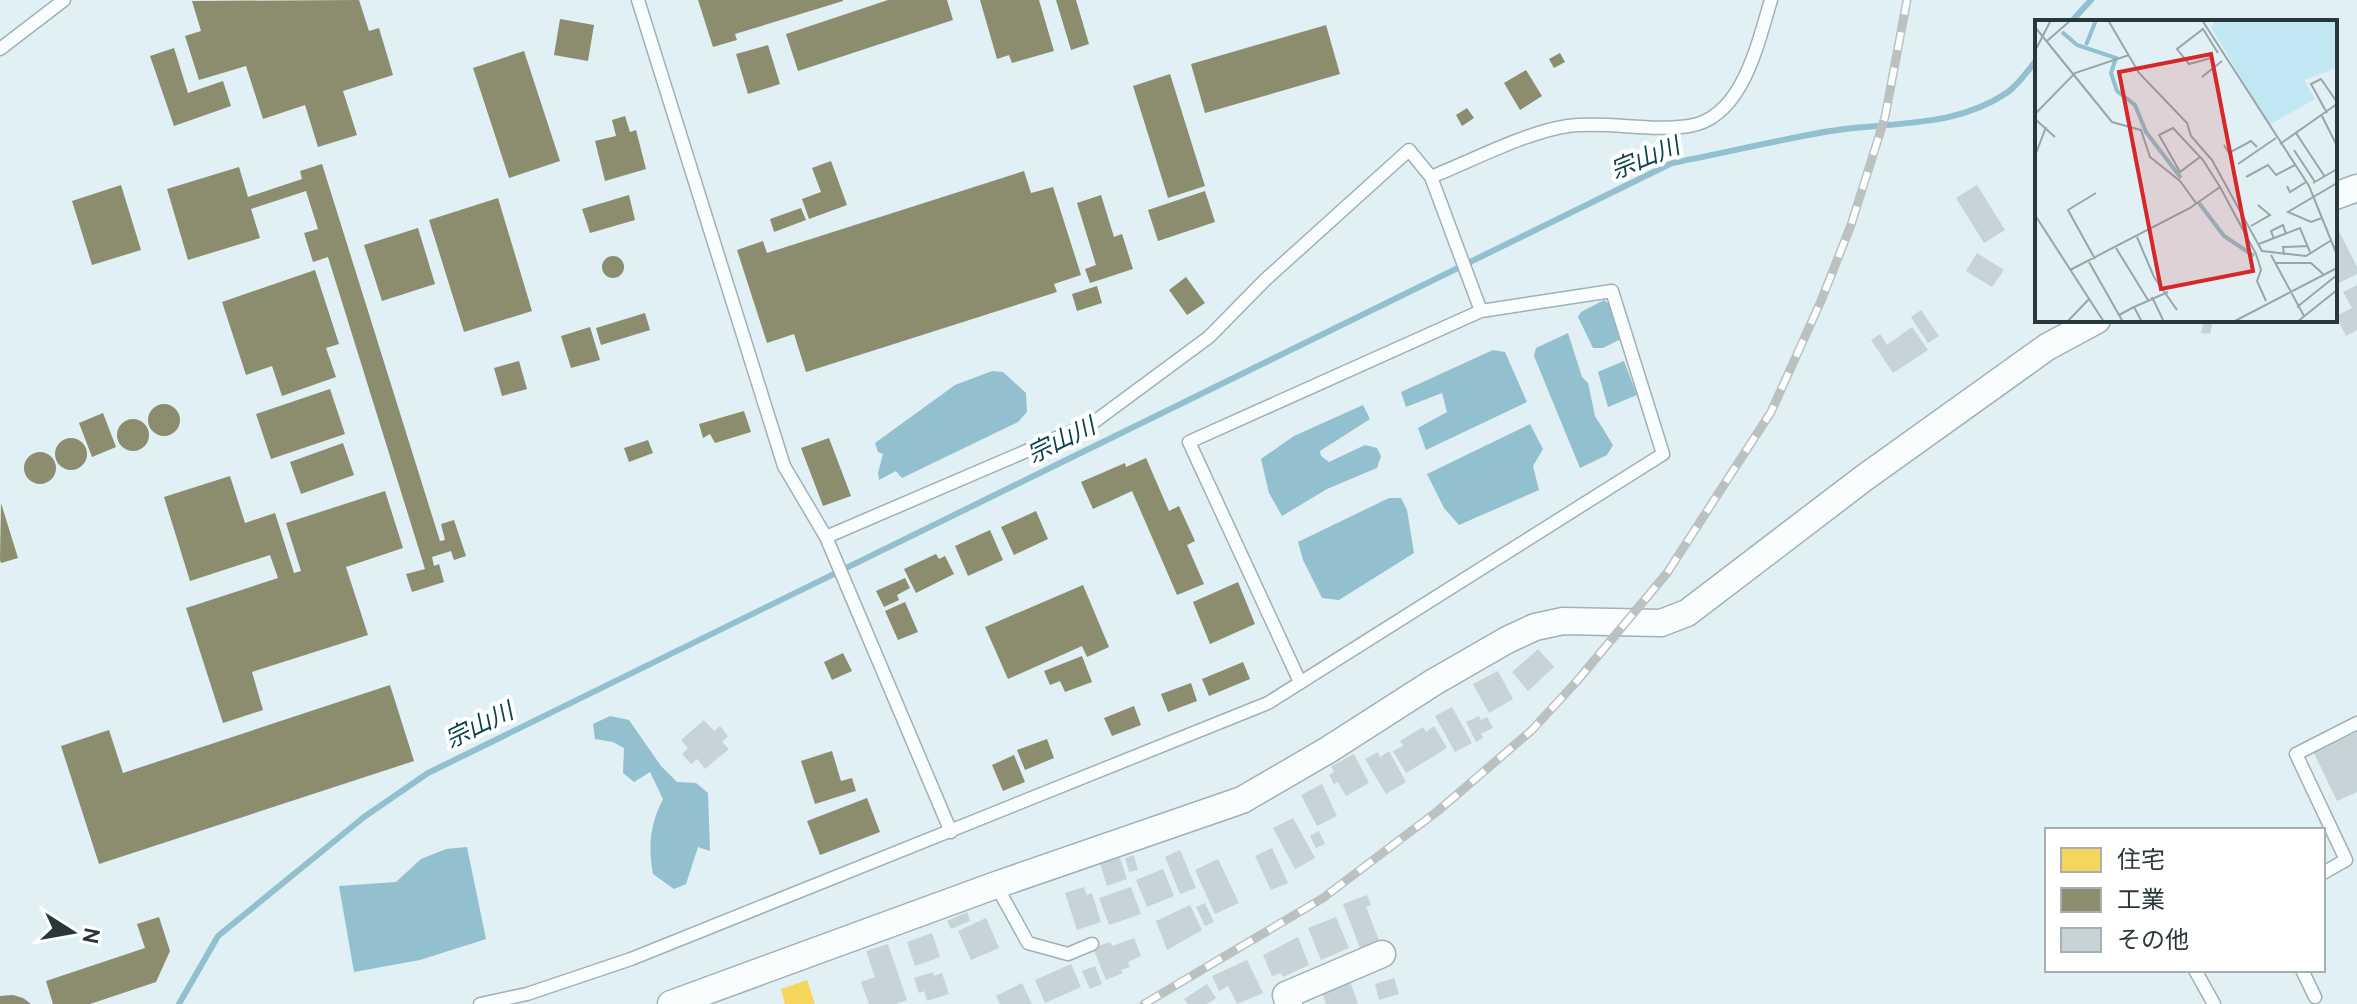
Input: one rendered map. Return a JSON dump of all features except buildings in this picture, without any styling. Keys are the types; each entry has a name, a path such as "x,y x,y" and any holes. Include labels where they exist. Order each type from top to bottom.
{"street":[{"path":"2337,195 2357,188"},
{"path":"671,1004 996,885 1242,800 1328,750 1434,682 1535,627 1563,621 1661,623 1687,613 1864,478 2035,355 2093,322"},
{"path":"1289,1004 1286,995 1382,954"}],"lane":[{"path":"0,49 64,0"},
{"path":"638,0 784,466 826,537 951,832"},
{"path":"1431,177 1541,133 1564,127 1692,126 1708,118 1737,92 1749,71 1771,0"},
{"path":"826,537 1094,422 1209,337 1265,280 1409,150 1431,177 1481,311"},
{"path":"480,1004 527,994 631,959 1268,703 1663,454 1612,291 1481,311 1189,442 1300,682"},
{"path":"2325,872 2346,860 2296,754 2357,723"},
{"path":"996,885 1028,943 1068,954 1092,944"},
{"path":"2196,972 2214,1004"},
{"path":"2303,972 2312,1002"}],"water":[{"path":"1604,300 1615,308 1623,338 1603,348 1593,348 1578,317 1581,312"},
{"path":"1568,333 1582,377 1588,383 1595,416 1613,445 1607,455 1580,468 1534,356 1536,348"},
{"path":"1493,350 1505,352 1527,402 1426,450 1418,428 1447,412 1442,393 1406,407 1401,392"},
{"path":"1624,361 1637,395 1608,407 1598,372"},
{"path":"992,371 1003,372 1026,393 1027,412 1018,422 902,478 896,471 879,480 883,454 878,452 875,443 955,385"},
{"path":"1363,405 1370,419 1320,451 1321,456 1329,462 1365,445 1377,448 1381,456 1377,468 1327,489 1282,516 1269,493 1261,459 1294,436"},
{"path":"1530,424 1543,449 1533,466 1539,490 1459,525 1444,508 1427,474"},
{"path":"1389,498 1401,498 1407,510 1414,553 1339,600 1322,598 1303,560 1298,542"},
{"path":"610,716 629,720 661,766 677,782 696,783 708,793 710,851 698,847 686,884 674,889 653,874 651,836 663,799 650,772 634,782 623,773 624,748 613,742 595,739 593,724"},
{"path":"467,847 486,939 420,960 354,972 339,886 396,882 421,859 446,849"}],"waterway":[{"name":"宗山川","path":"2073,20 2091,0"},
{"name":"宗山川","path":"179,1004 218,936 364,817 428,773 1672,163 1830,131 1922,122 1966,112 2008,92 2035,62"}],"railway":[{"path":"1144,1004 1323,898 1439,810 1532,730 1667,573 1771,412 1821,301 1851,225 1885,117 1907,0"}]}
